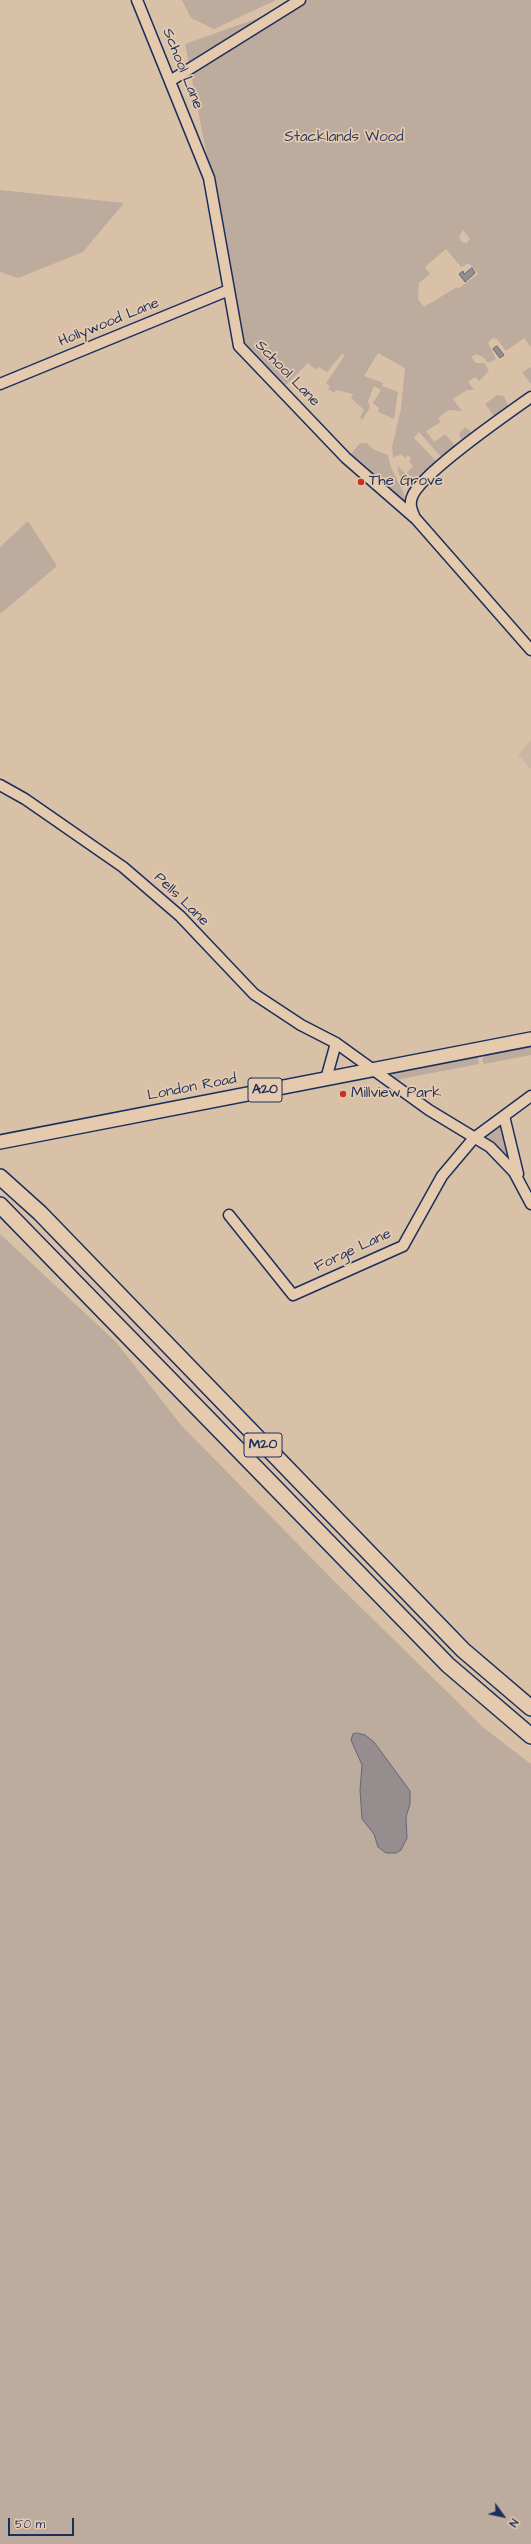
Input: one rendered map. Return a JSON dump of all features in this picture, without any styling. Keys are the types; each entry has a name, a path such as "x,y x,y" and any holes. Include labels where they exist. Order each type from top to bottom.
{"highway":[{"name":"M20","path":"0,1177 40,1213 463,1650 531,1708"},
{"name":"M20","path":"0,1205 448,1665 531,1736"}],"main road":[{"name":"London Road","path":"0,1142 531,1039"}],"street":[{"name":"School Lane","path":"137,0 209,178 239,346 346,458 416,519 531,650"},
{"path":"170,81 300,0"},
{"name":"Hollywood Lane","path":"0,384 229,290"},
{"path":"416,519 411,510 411,498 415,490 443,464 531,397"},
{"name":"Pells Lane","path":"0,785 25,799 123,867 180,916 254,994 300,1025 336,1043 496,1152 518,1178"},
{"path":"326,1079 336,1043"},
{"name":"Forge Lane","path":"229,1215 293,1295 402,1246 442,1176 474,1138 531,1096"},
{"path":"504,1116 518,1178 531,1204"}],"shaded area":[{"path":"472,268 475,273 465,282 459,274 463,271 464,274"},
{"path":"497,346 504,355 500,358 493,349"},
{"path":"531,740 531,769 518,755"},
{"path":"357,1733 365,1735 374,1742 410,1791 410,1804 406,1817 407,1838 401,1850 396,1853 386,1853 378,1847 374,1834 362,1819 360,1790 362,1765 351,1740 353,1734"}],"green space":[{"path":"182,0 276,0 214,29 191,18"},
{"name":"Stacklands Wood","path":"309,0 531,0 531,347 524,338 506,351 497,339 493,338 488,343 496,359 488,363 483,357 476,354 471,357 476,363 484,363 489,371 479,381 475,377 468,382 474,390 467,390 453,399 462,411 449,410 438,418 441,422 426,431 434,442 445,434 457,448 443,459 419,432 414,438 438,463 419,480 416,476 407,485 410,489 414,486 410,491 401,479 398,472 398,466 406,474 413,466 409,461 411,458 408,455 405,458 401,454 393,458 392,447 401,409 405,368 378,353 364,376 383,383 382,386 398,392 394,419 378,412 379,408 373,403 381,390 374,386 368,401 370,407 360,424 362,419 360,417 364,410 351,398 353,394 336,390 334,393 328,389 330,386 326,383 345,355 342,354 327,372 319,367 316,370 308,363 282,389 244,345 185,44","holes":["463,230 470,239 467,243 462,242 459,237","446,249 461,267 469,263 478,274 458,289 457,287 424,307 418,299 419,283 430,274 425,267"]},
{"path":"0,190 124,203 83,252 18,278 0,272"},
{"path":"531,367 531,384 522,372"},
{"path":"497,395 504,396 509,407 495,418 485,404"},
{"path":"465,427 474,434 463,443 459,434"},
{"path":"360,443 367,443 373,449 388,455 389,461 406,499 406,504 350,458"},
{"path":"28,521 57,566 0,614 0,547"},
{"path":"531,1046 531,1055 484,1064 482,1060 485,1055"},
{"path":"471,1057 478,1058 479,1064 395,1080 391,1075 393,1072"},
{"path":"500,1124 502,1125 511,1161 482,1139 484,1134"},
{"path":"0,1234 116,1342 181,1425 336,1583 484,1728 531,1764 531,2544 0,2544"}],"place":[{"name":"The Grove","path":"361,482"},
{"name":"Millview Park","path":"343,1094"}]}
